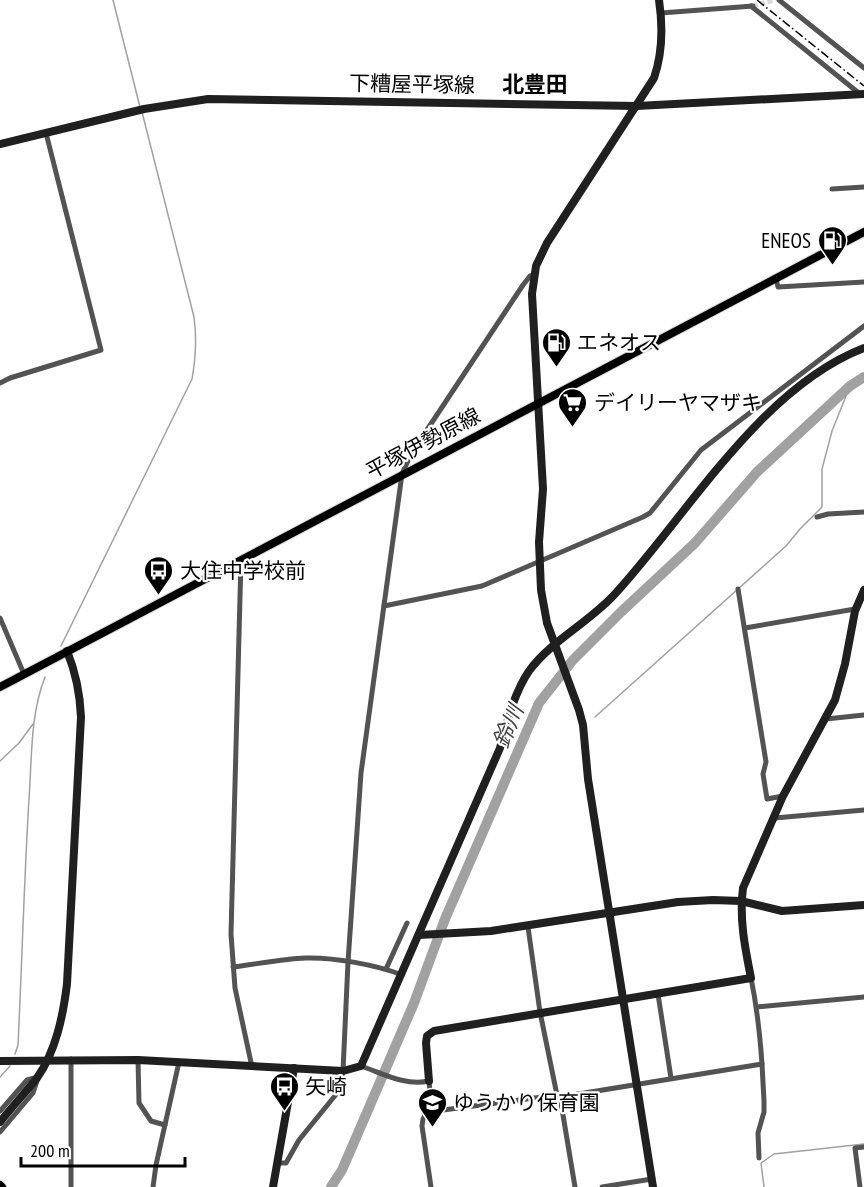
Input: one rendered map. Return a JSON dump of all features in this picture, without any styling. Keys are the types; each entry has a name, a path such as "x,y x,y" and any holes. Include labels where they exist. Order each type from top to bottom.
{"main road":[{"name":"平塚伊勢原線","path":"0,687 864,232"}],"street":[{"path":"603,1187 652,1183 608,913 582,725 574,695 547,623 538,562 543,489 532,314 534,275 540,256 654,78 659,63 662,37 658,0"},
{"path":"779,0 864,68"},
{"path":"661,13 752,6 863,95"},
{"name":"下糟屋平塚線","path":"0,144 140,110 185,101 220,99 637,106 863,95"},
{"path":"0,383 14,376 101,350 46,133"},
{"path":"832,189 864,187"},
{"path":"278,1163 286,1163 299,1140 338,1092 343,1071 361,773 402,474 411,454 523,285 534,275"},
{"path":"776,279 778,287 864,282"},
{"path":"384,606 482,586 650,513 701,450 864,326"},
{"path":"362,1066 421,935 500,748 521,687 538,660 556,650 611,598 728,457 767,415 826,367 864,348"},
{"path":"817,517 828,514 864,512"},
{"path":"241,560 232,882 233,967 252,1067"},
{"path":"738,589 766,762 763,774 767,799 783,796"},
{"path":"759,1158 758,1133 764,1112 759,1047 760,1030 743,934 741,901 743,888 783,796 826,719 839,687 855,609 864,590"},
{"path":"745,628 855,609"},
{"path":"0,618 24,675"},
{"path":"0,1132 33,1093 60,1023 67,984 80,701 74,666 67,651"},
{"path":"826,719 864,715"},
{"path":"775,818 864,810"},
{"path":"421,935 459,934 528,927 678,902 741,901 782,911 864,904"},
{"path":"386,969 406,923"},
{"path":"528,927 540,1012 559,1096 575,1187"},
{"path":"233,967 308,958 348,962 386,969 402,975"},
{"path":"430,1187 422,1126 431,1103 426,1043 427,1036 434,1031 751,978"},
{"path":"658,994 671,1078"},
{"path":"757,1008 864,998"},
{"path":"70,1059 71,1187"},
{"path":"0,1061 138,1060 343,1071 362,1066 401,1081 429,1081"},
{"path":"138,1060 139,1103 151,1121 165,1125"},
{"path":"153,1187 179,1062"},
{"path":"428,1112 559,1096 762,1064"},
{"path":"273,1187 294,1068"},
{"path":"0,1111 27,1080 38,1077"},
{"path":"0,1122 38,1077"},
{"path":"860,1187 855,1148 864,1147"}],"waterway":[{"path":"113,0 140,107"},
{"path":"61,646 192,379 196,340 194,317 142,112"},
{"name":"鈴川","path":"331,1187 342,1170 414,1003 445,919 539,703 573,660 695,543 757,472 850,386 864,377"},
{"path":"595,717 786,546 822,507 822,469 832,431 850,386"},
{"path":"15,1054 18,1045 32,737 40,691 45,677"},
{"path":"0,761 19,743 33,724"},
{"path":"0,1077 10,1066"},
{"path":"764,1187 761,1163 774,1154 864,1144"}],"tunnel":[{"path":"753,6 774,0"}],"railway":[{"path":"757,0 864,86"}],"place":[{"name":"ENEOS","path":"832,266"},
{"name":"エネオス","path":"556,368"},
{"name":"デイリーヤマザキ","path":"573,428"},
{"name":"大住中学校前","path":"159,596"},
{"name":"矢崎","path":"284,1112"},
{"name":"ゆうかり保育園","path":"432,1128"}],"district":[{"name":"北豊田","path":"535,84"}]}
